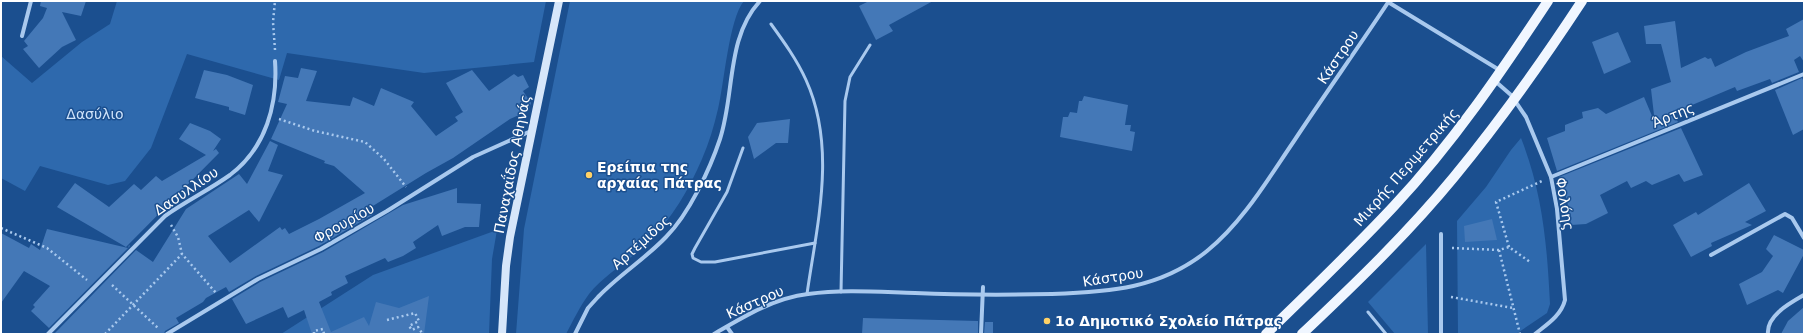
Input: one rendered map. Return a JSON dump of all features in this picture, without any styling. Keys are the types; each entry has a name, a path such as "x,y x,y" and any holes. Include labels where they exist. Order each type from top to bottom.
{"main road":[{"name":"Μικρής Περιμετρικής","path":"1266,334 1395,205 1454,135 1495,81 1548,1"},
{"path":"1302,334 1356,283 1429,206 1472,154 1514,99 1582,1"}],"street":[{"path":"22,36 31,1"},
{"name":"Παναχαΐδος Αθηνάς","path":"502,334 508,248 559,1"},
{"name":"Αρτέμιδος","path":"575,334 588,308 598,297 667,237 686,212 720,138 739,36 748,16 760,1"},
{"path":"1388,1 1501,71"},
{"name":"Κάστρου","path":"714,334 773,304 807,294 841,292 983,295 1085,293 1124,289 1153,282 1176,272 1206,253 1228,232 1255,198 1388,1"},
{"name":"Δασυλλίου","path":"48,334 165,216 225,178 240,166 258,143 271,116 275,91 275,61"},
{"name":"Άρτης","path":"1551,177 1804,74"},
{"name":"Φολόης","path":"1495,81 1514,99 1526,116 1551,177 1557,209 1565,300 1559,313 1549,324 1535,334"},
{"name":"Φρουρίου","path":"167,334 258,279 321,249 413,196 483,152 531,131"},
{"path":"1710,255 1785,214 1792,218 1804,238"},
{"path":"1441,234 1442,334"},
{"path":"981,334 983,287"},
{"path":"1768,334 1768,328 1776,314 1804,295"},
{"path":"727,327 732,334"}],"lane":[{"path":"771,24 793,54 807,82 819,126 822,148 822,188 807,294"},
{"path":"841,292 845,101 850,77 870,45"},
{"path":"743,148 727,192 695,248 692,254 693,258 701,262 715,262 815,243"},
{"path":"1368,312 1386,334"}],"path":[{"path":"275,1 273,22 275,61"},
{"path":"271,116 315,131 365,142 384,159 413,196"},
{"path":"1530,262 1509,247 1496,202 1551,177"},
{"path":"165,216 178,238 182,254 222,301"},
{"path":"1,228 47,248 95,287"},
{"path":"1441,248 1499,250 1509,247"},
{"path":"1499,250 1520,334"},
{"path":"105,334 182,254"},
{"path":"104,278 159,329"},
{"path":"1441,296 1513,308"},
{"path":"387,320 415,314 419,321 409,326 412,330 418,327 421,334"},
{"path":"314,334 314,331 324,329 324,334"}],"green space":[{"name":"Δασύλιο","path":"117,1 546,1 534,62 424,73 287,53 279,80 187,54 151,148 125,181 108,185 40,166 25,191 1,178 1,56 32,83 82,42 110,24"},
{"path":"570,1 744,1 734,22 718,109 709,141 691,181 672,214 665,224 641,249 595,287 589,294 566,334 516,334 524,229"},
{"path":"1521,138 1534,179 1543,220 1550,304 1547,313 1516,334 1458,334 1457,221 1486,187"},
{"path":"497,230 492,259 489,334 281,334 373,275"},
{"path":"1426,244 1428,334 1395,334 1368,302"}],"building":[{"path":"41,1 86,1 81,16 62,12 76,40 62,47 39,68 23,49 28,46 24,41 43,18 47,8 40,6"},
{"path":"869,1 933,1 889,25 893,31 876,40 859,6"},
{"path":"1804,19 1804,62 1800,56 1794,60 1799,72 1772,83 1770,79 1737,91 1735,87 1673,113 1678,122 1557,171 1547,138 1565,131 1565,125 1583,118 1582,112 1598,108 1606,114 1644,97 1652,116 1654,115 1651,89 1671,82 1661,44 1646,44 1644,26 1675,21 1681,68 1705,57 1708,59 1711,58 1715,67 1746,52 1789,36 1786,29"},
{"path":"1618,32 1631,62 1604,74 1592,42"},
{"path":"301,68 317,71 306,101 350,106 353,97 374,106 381,88 414,102 411,106 436,136 458,121 455,117 463,112 446,83 472,70 489,91 514,74 518,77 523,75 529,87 523,91 531,103 528,111 510,119 453,158 360,214 361,218 374,214 319,246 256,276 229,292 226,287 206,298 203,302 176,318 179,323 165,331 164,334 54,334 136,250 153,262 186,209 239,174 247,184 270,141 278,145 268,171 283,175 259,222 249,210 208,236 230,263 280,227 282,230 285,228 289,234 365,193 334,166 271,139 287,104 278,102 285,76 298,78"},
{"path":"204,70 227,75 253,85 245,115 229,110 229,107 195,98"},
{"path":"1802,78 1804,82 1804,129 1793,135 1775,90"},
{"path":"1084,96 1128,105 1125,125 1131,125 1130,131 1135,132 1132,151 1060,137 1063,117 1068,117 1070,112 1077,113 1079,101 1082,101"},
{"path":"790,119 788,143 776,143 754,159 748,137 757,123"},
{"path":"190,123 210,131 221,139 213,151 216,149 219,153 126,247 57,207 75,183 109,207 134,184 141,190 156,176 162,181 206,155 179,139"},
{"path":"1681,128 1703,175 1684,182 1679,174 1652,185 1646,181 1631,188 1627,181 1600,195 1608,213 1586,224 1571,225 1567,200 1559,177"},
{"path":"1749,183 1766,211 1745,222 1752,225 1711,243 1712,246 1691,257 1673,225 1696,212 1698,215"},
{"path":"457,188 457,203 481,204 479,227 465,227 442,236 438,225 413,242 416,248 403,256 388,262 385,258 345,276 348,283 331,292 332,295 319,302 331,332 364,317 369,326 376,302 399,308 429,296 424,334 312,334 304,310 288,318 283,307 246,324 232,299 260,282 323,252 403,205"},
{"path":"1492,219 1497,240 1465,242 1464,226"},
{"path":"47,229 128,248 129,245 130,246 49,328 31,311 35,307 33,305 50,286 24,271 1,303 1,233 29,248 31,244 40,250"},
{"path":"1774,235 1804,250 1804,254 1783,293 1778,290 1747,305 1739,284 1762,272 1773,256 1766,249"},
{"path":"1804,307 1804,334 1781,334 1788,321"},
{"path":"863,318 978,321 978,334 862,334"},
{"path":"985,322 993,322 993,334 984,334"}],"place":[{"name":"Ερείπια της αρχαίας Πάτρας","path":"589,175"},
{"name":"1ο Δημοτικό Σχολείο Πάτρας","path":"1047,321"}]}
